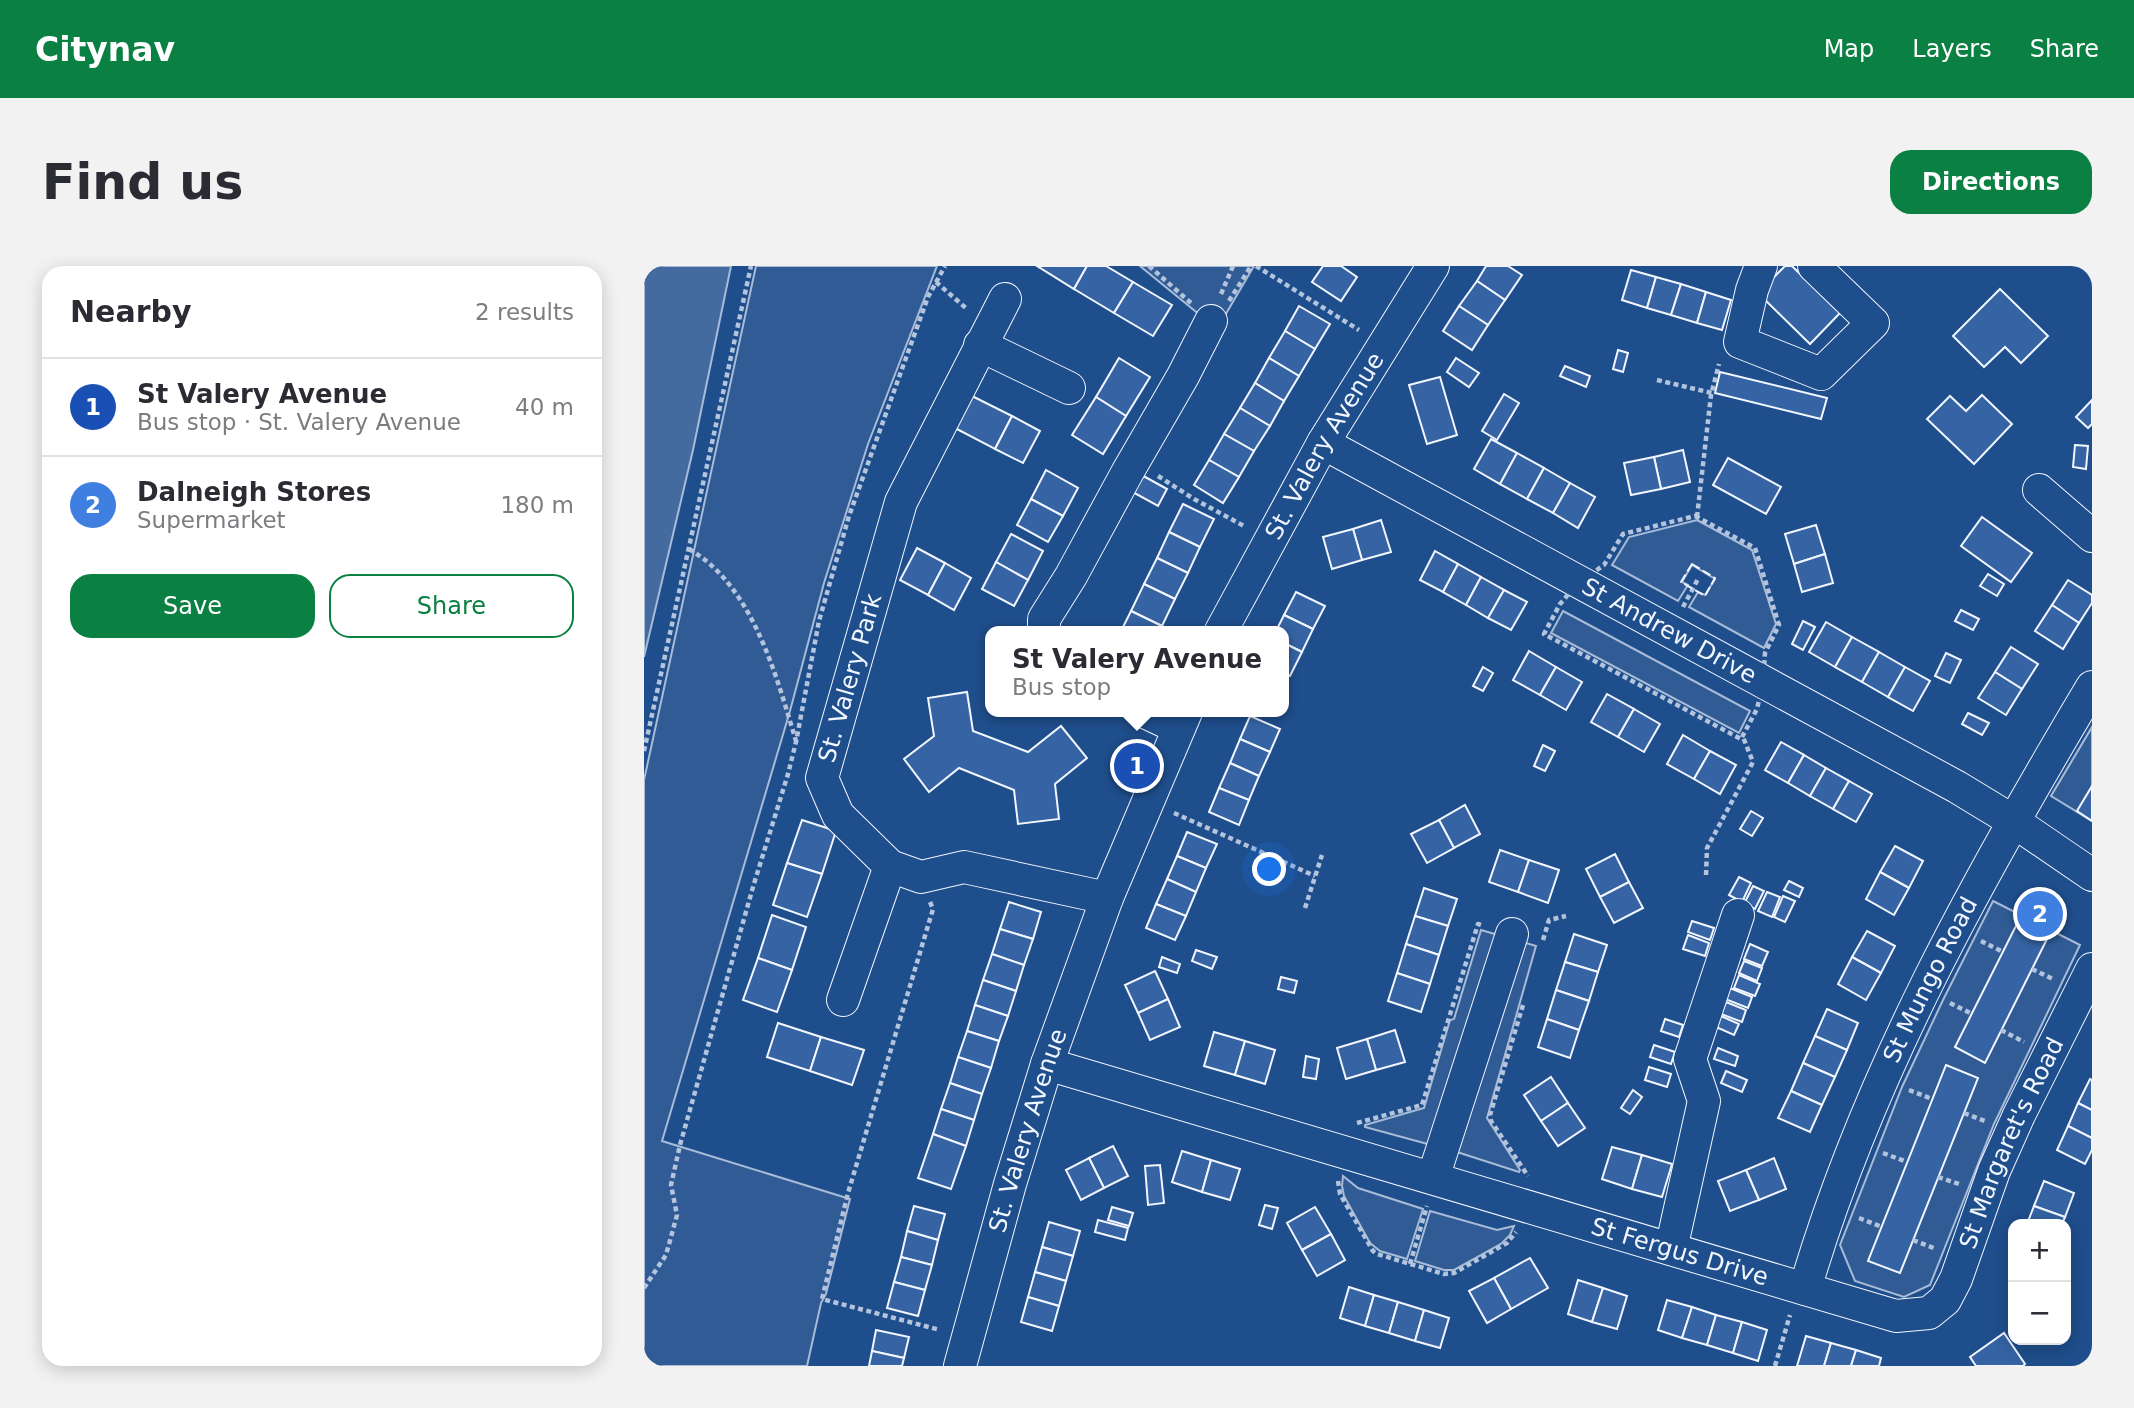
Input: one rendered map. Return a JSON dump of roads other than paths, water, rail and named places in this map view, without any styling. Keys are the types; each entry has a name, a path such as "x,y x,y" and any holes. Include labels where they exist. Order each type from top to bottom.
{"street":[{"name":"St. Valery Avenue","path":"1224,626 1323,443 1433,266"},
{"path":"1761,266 1752,290 1740,342 1821,374 1873,323 1814,266"},
{"name":"St. Valery Park","path":"890,866 838,815 822,778 901,502 1005,299"},
{"path":"1044,626 1044,619 1071,576 1211,321"},
{"path":"985,336 1069,388"},
{"name":"St Andrew Drive","path":"1323,443 1957,787 2013,821 2092,876"},
{"path":"2039,490 2092,536"},
{"name":"St Mungo Road","path":"1802,1288 1856,1142 1901,1036 2013,821 2092,687"},
{"name":"St. Valery Avenue","path":"964,1352 1010,1184 1047,1064 1107,898 1183,720"},
{"path":"843,1000 890,866 921,877 964,867 1107,898"},
{"path":"1671,1249 1704,1101 1690,1059 1738,915"},
{"path":"1430,1192 1512,934"},
{"name":"St Margaret's Road","path":"1929,1313 1945,1300 1956,1279 1994,1171 2092,970"},
{"name":"St Fergus Drive","path":"1047,1064 1345,1153 1430,1192 1525,1206 1896,1316 1929,1313"}],"place":[{"name":"St Valery Avenue","path":"1137,766"},
{"name":"Dalneigh Stores","path":"2040,914"}]}
